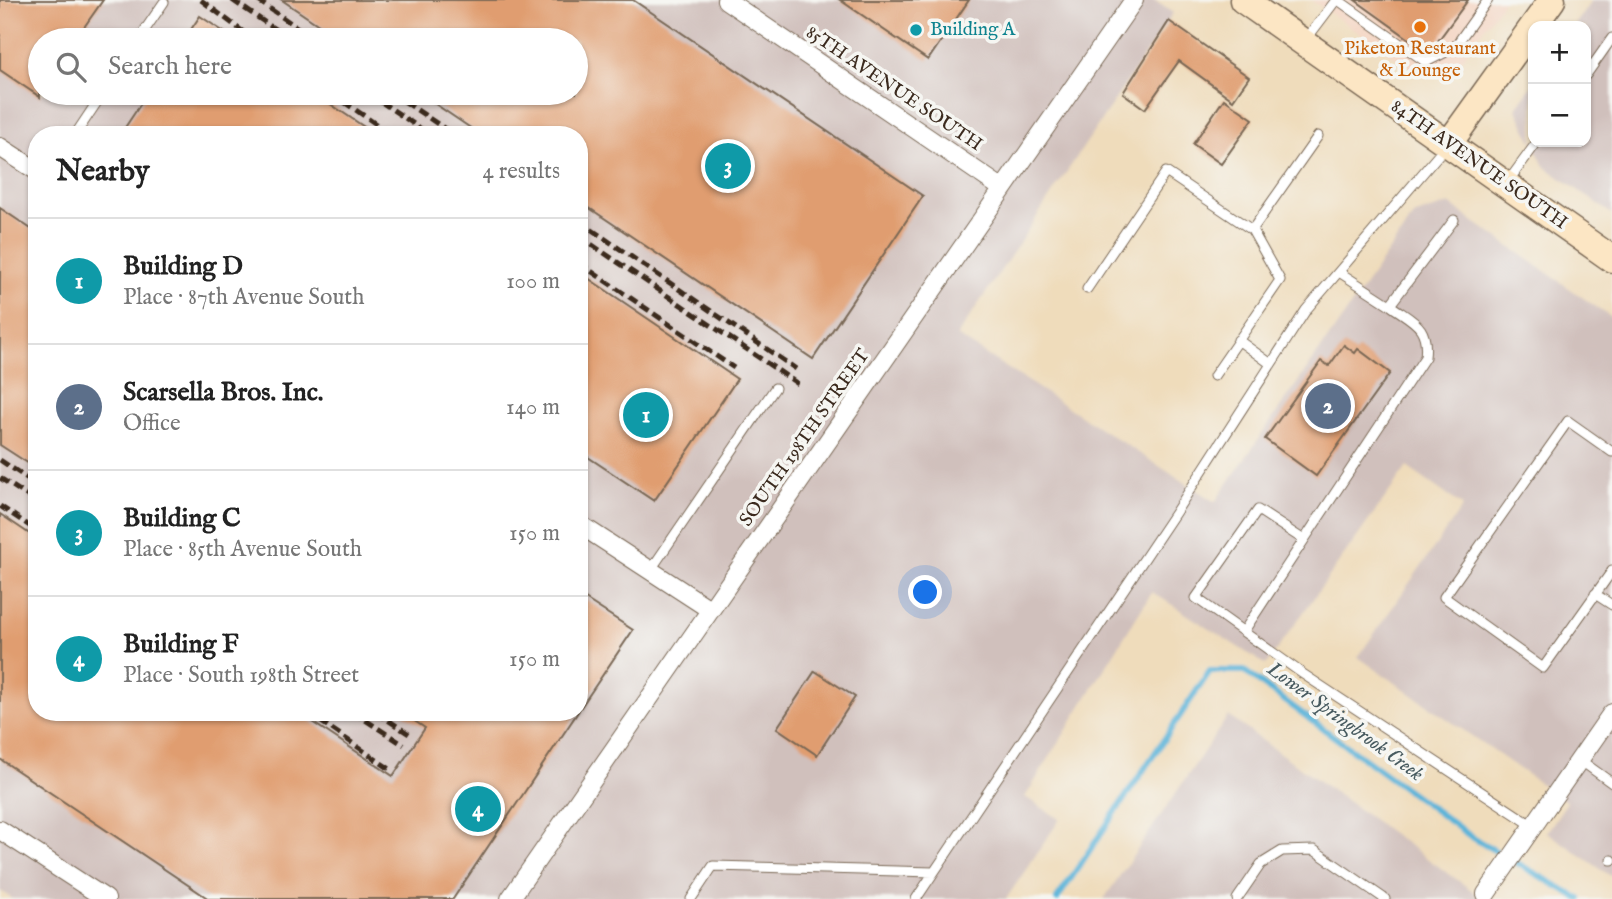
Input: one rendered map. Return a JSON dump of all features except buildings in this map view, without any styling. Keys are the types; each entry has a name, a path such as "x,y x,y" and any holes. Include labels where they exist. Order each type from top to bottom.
{"main road":[{"path":"1450,142 1552,0"},
{"name":"84TH AVENUE SOUTH","path":"1255,3 1304,42 1450,142 1612,259"}],"street":[{"name":"85TH AVENUE SOUTH","path":"726,0 1003,189"},
{"name":"SOUTH 198TH STREET","path":"510,899 1134,0"},
{"path":"0,147 28,165"},
{"path":"588,530 711,610"},
{"path":"1484,897 1612,713"},
{"path":"0,830 106,899"}],"lane":[{"path":"1304,42 1337,0 1426,62 1454,48 1488,0"},
{"path":"146,28 164,2"},
{"path":"1591,68 1612,38"},
{"path":"81,126 95,105"},
{"path":"1252,230 1318,136"},
{"path":"916,899 1175,513 1306,310 1450,142"},
{"path":"1506,184 1533,147"},
{"path":"1087,289 1166,172 1252,230 1280,280 1213,376"},
{"path":"1390,305 1454,220"},
{"path":"1244,631 1425,357 1427,340 1424,330 1339,272"},
{"path":"1238,340 1271,364"},
{"path":"650,571 775,388"},
{"path":"1612,452 1568,421 1444,597 1544,668 1612,570"},
{"path":"1304,540 1258,509 1196,598 1529,832"},
{"path":"1595,594 1612,605"},
{"path":"1580,760 1612,783"},
{"path":"1237,899 1261,864 1282,851 1314,850 1385,899"},
{"path":"691,899 713,866 933,872"}],"shaded area":[{"path":"0,0 1154,0 1173,13 957,336 1215,502 1413,216 1449,204 1612,318 1612,877 1547,832 1567,802 1358,657 1463,506 1407,467 1266,665 1152,592 1025,797 1060,819 1006,899 13,899 0,891"},
{"path":"1311,0 1504,0 1462,59 1440,71 1415,71"},
{"path":"1592,0 1612,0 1612,214 1544,166 1535,147 1591,147 1591,21 1577,21"},
{"path":"1528,91 1528,133 1516,108"},
{"path":"1228,716 1484,899 1104,899"}],"waterway":[{"name":"Lower Springbrook Creek","path":"1057,899 1210,671 1244,671 1473,838 1580,899"}],"railway":[{"path":"201,0 238,28"},
{"path":"232,0 273,28"},
{"path":"257,0 298,28"},
{"path":"348,105 379,126"},
{"path":"386,105 417,126"},
{"path":"410,105 441,126"},
{"path":"588,227 796,369"},
{"path":"588,242 798,384"},
{"path":"588,269 734,368"},
{"path":"0,460 28,479"},
{"path":"0,478 28,496"},
{"path":"0,506 28,525"},
{"path":"320,721 390,769"},
{"path":"367,721 404,745"},
{"path":"390,721 409,734"}],"place":[{"name":"Piketon Restaurant & Lounge","path":"1420,27"},
{"name":"Building A","path":"916,30"},
{"name":"Building C","path":"728,166"},
{"name":"Scarsella Bros. Inc.","path":"1328,406"},
{"name":"Building D","path":"646,415"},
{"name":"Building F","path":"478,809"}]}
